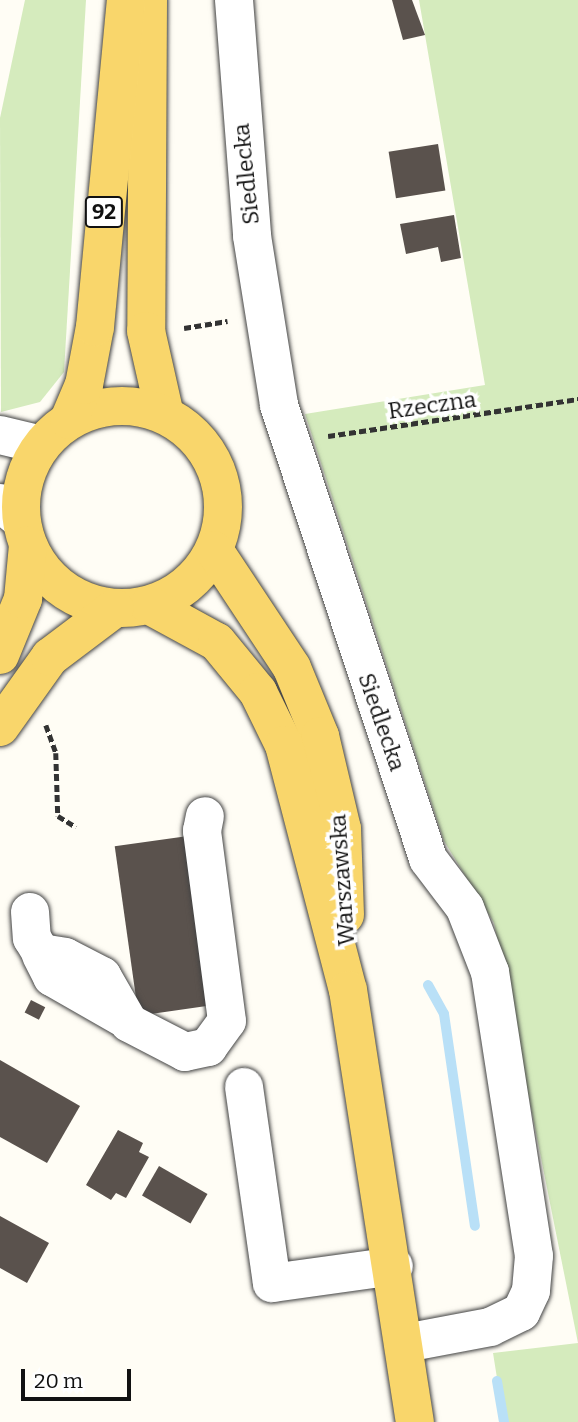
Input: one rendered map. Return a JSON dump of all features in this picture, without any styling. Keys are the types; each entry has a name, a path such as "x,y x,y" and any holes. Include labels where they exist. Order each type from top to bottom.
{"main road":[{"name":"92","path":"0,655 23,599 17,523 24,480 84,385 95,327 126,0"},
{"name":"92","path":"148,0 146,331 165,415"},
{"path":"0,727 50,657 132,606 187,584 214,550 222,516 217,473 194,436 165,415 124,405 55,433"},
{"path":"17,523 63,589 132,606"},
{"name":"Warszawska","path":"214,550 292,668 320,736 342,829 348,990"},
{"name":"Warszawska","path":"132,606 217,642 258,692 284,745 348,990 394,1266 415,1422"}],"street":[{"name":"Siedlecka","path":"234,0 241,132 261,316 289,441 428,859 465,908 490,972 534,1256 531,1291 521,1312 490,1327 405,1343"},
{"path":"0,435 55,433"},
{"path":"30,912 32,938 41,953 65,957 102,976 111,984 122,1017 185,1052 208,1047 227,1021 202,831 205,816"},
{"path":"244,1087 272,1283 394,1266"}],"path":[{"path":"176,329 231,320"},
{"name":"Rzeczna","path":"289,441 578,399"},
{"path":"43,714 56,753 58,816 76,827"}],"green space":[{"path":"25,0 86,0 64,372 40,402 1,412 0,118"},
{"path":"419,0 578,0 578,1343 494,923 444,841 305,414 485,385"},
{"path":"578,1343 578,1422 504,1422 493,1353"}],"building":[{"path":"392,0 412,0 425,35 403,40"},
{"path":"438,144 445,190 396,198 389,152"},
{"path":"454,215 461,258 441,262 438,247 406,254 400,224"},
{"path":"188,836 212,1005 139,1016 115,846"},
{"path":"31,1000 45,1007 39,1020 25,1012"},
{"path":"0,1060 80,1106 47,1163 0,1137"},
{"path":"118,1130 143,1143 139,1152 149,1157 126,1198 116,1193 111,1200 86,1185"},
{"path":"159,1166 207,1194 190,1223 142,1195"},
{"path":"0,1216 49,1243 27,1283 0,1268"}],"waterway":[{"path":"428,985 444,1014 475,1226"},
{"path":"497,1381 504,1422"}]}
